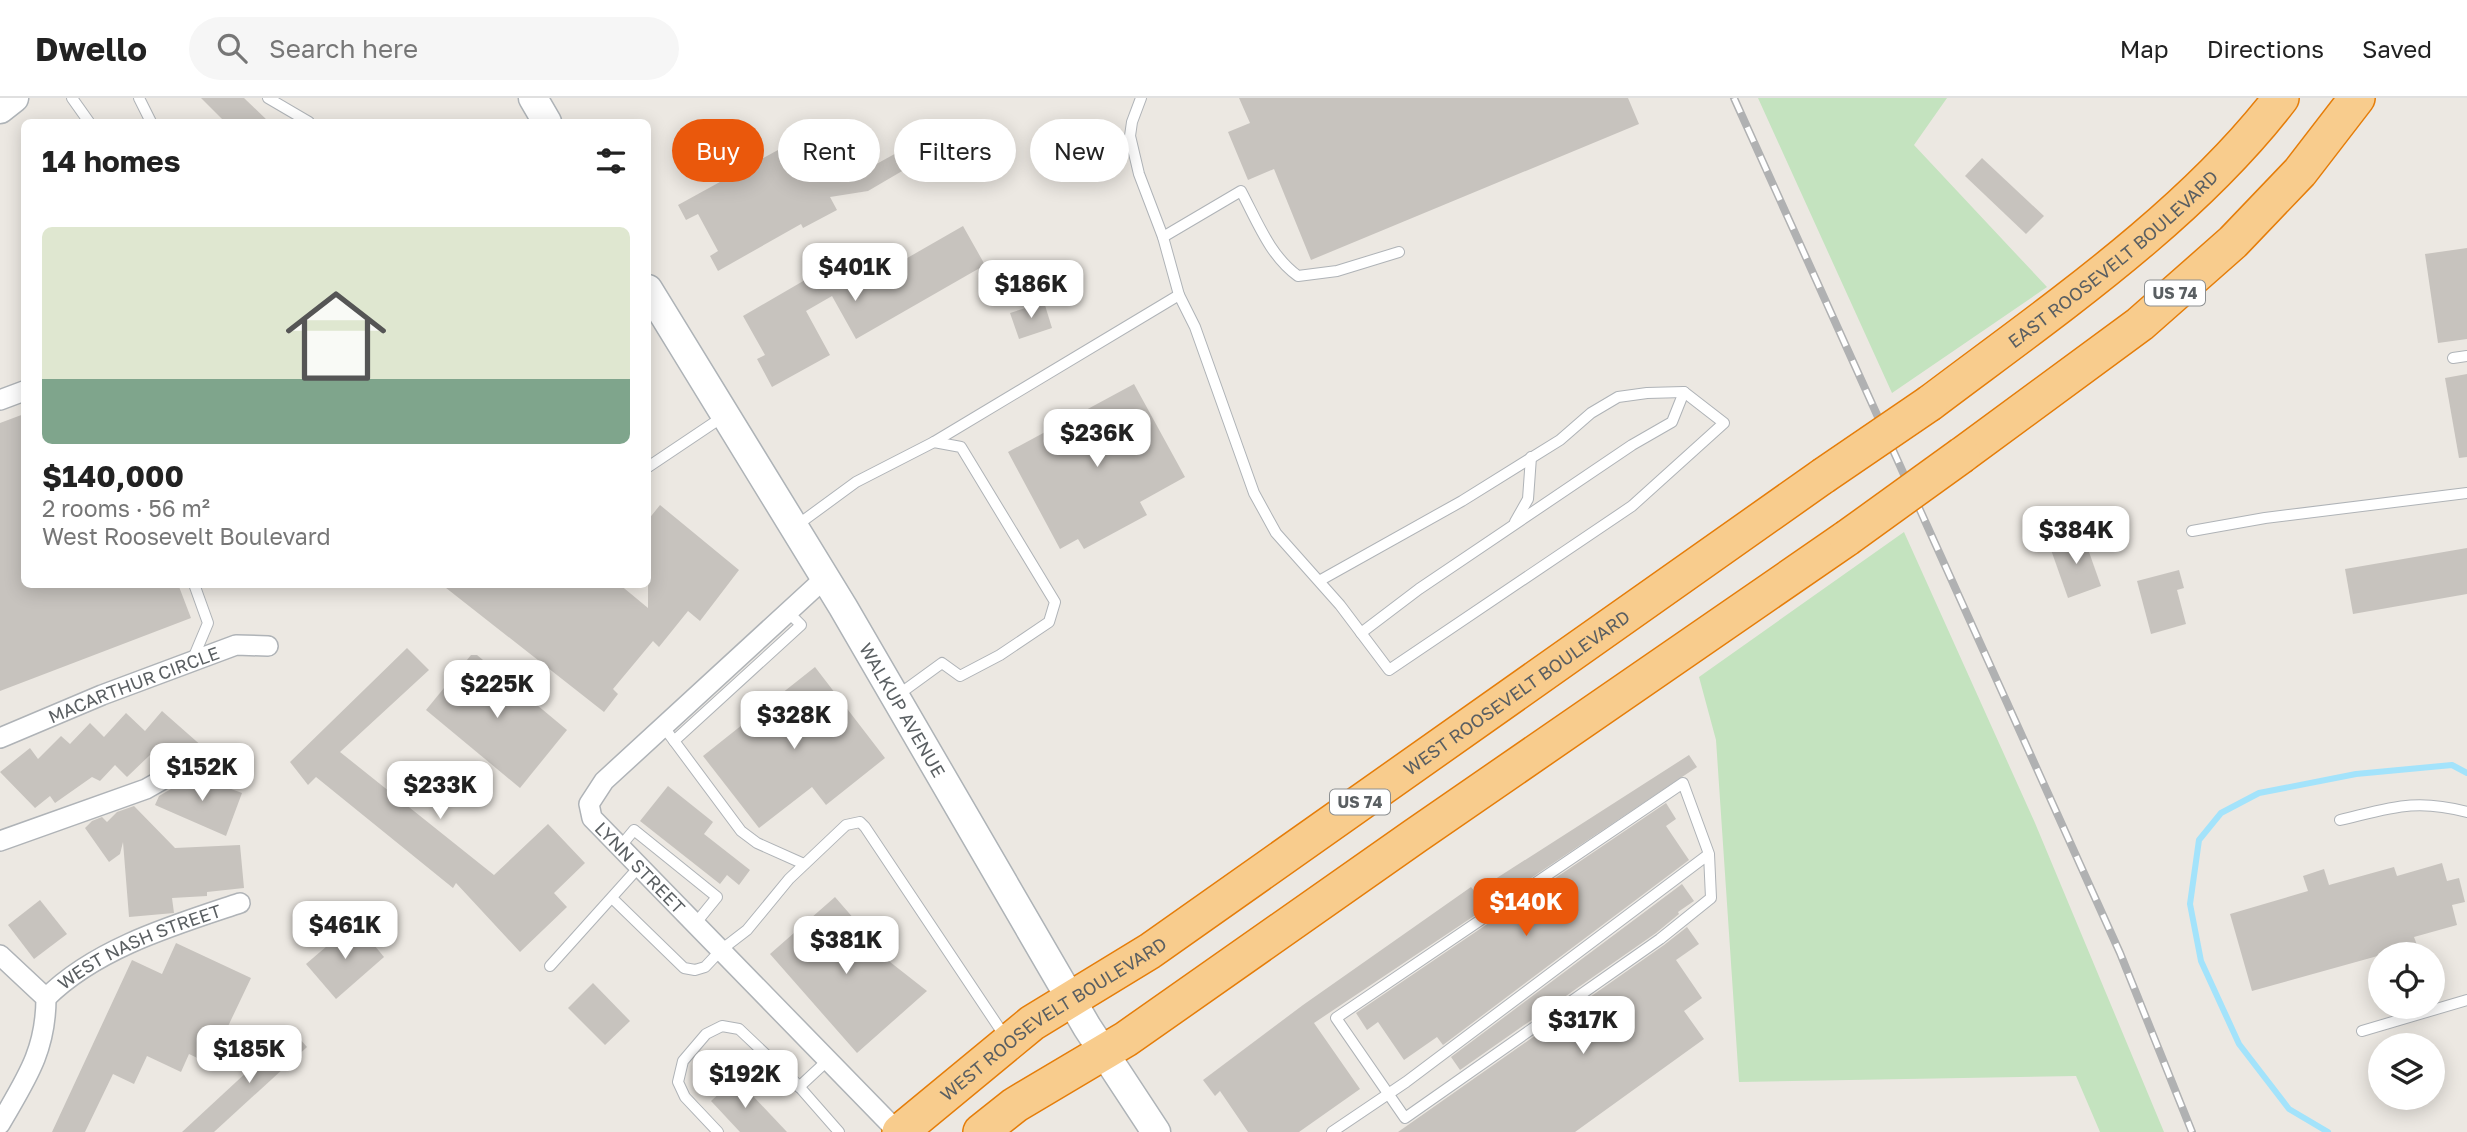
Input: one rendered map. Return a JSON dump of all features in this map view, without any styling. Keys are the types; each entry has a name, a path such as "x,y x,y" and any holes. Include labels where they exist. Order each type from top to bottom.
{"highway":[{"name":"EAST ROOSEVELT BOULEVARD","path":"1930,403 2087,284 2177,208 2259,127 2281,98"},
{"name":"US 74","path":"981,1132 1015,1105 1126,1039 1847,538 2140,324 2233,242 2300,172 2357,98"},
{"name":"WEST ROOSEVELT BOULEVARD","path":"899,1132 1032,1023 1150,951 1930,403"}],"street":[{"path":"0,109 14,98"},
{"name":"WALKUP AVENUE","path":"651,295 825,578 1071,1000 1156,1132"},
{"path":"0,400 21,392"},
{"name":"LYNN STREET","path":"825,578 788,612 669,734 604,781 589,804 592,818 899,1132"},
{"name":"MACARTHUR CIRCLE","path":"0,737 236,645 268,646"},
{"path":"0,841 146,789 176,772"},
{"name":"WEST NASH STREET","path":"46,998 64,979 156,931 240,903"},
{"path":"0,955 46,998 46,1022 38,1055 0,1124"}],"lane":[{"path":"72,98 87,119"},
{"path":"139,98 150,119"},
{"path":"268,98 304,119"},
{"path":"1142,98 1132,122 1130,136 1139,174 1163,237 1179,295 1195,327 1254,493 1276,533 1389,670 1632,506 1724,423 1684,392 1618,397 1591,413 1560,440 1462,501 1319,582"},
{"path":"1163,237 1241,191 1271,247 1284,266 1298,276 1337,271 1399,252"},
{"path":"794,528 856,482 934,442 1179,295"},
{"path":"2453,358 2467,356"},
{"path":"1361,633 1419,589 1632,445 1672,422 1684,392"},
{"path":"651,465 724,416"},
{"path":"895,697 942,663 960,676 1000,655 1049,622 1055,602 961,447 934,442"},
{"path":"1513,526 1528,499 1531,457"},
{"path":"2192,531 2265,517 2467,493"},
{"path":"192,661 208,622 195,588"},
{"path":"669,734 741,831 757,843 804,864"},
{"path":"1683,783 1709,855 1711,898 1660,939 1405,1118 1388,1094 1336,1018 1683,783"},
{"path":"2340,820 2402,805 2438,804 2467,812"},
{"path":"611,898 684,968 695,970 705,967 721,950 747,930 804,864 846,825 860,822 866,827 1009,1043"},
{"path":"620,847 635,830 717,897 695,924"},
{"path":"1332,1132 1388,1094 1709,855"},
{"path":"550,966 639,867"},
{"path":"2362,1031 2467,1000"},
{"path":"718,1132 685,1097 678,1082 683,1061 706,1034 723,1026 740,1029 799,1087 839,1132"},
{"path":"799,1087 828,1060"}],"green space":[{"path":"1758,98 1947,98 1914,145 2047,287 1892,393"},
{"path":"1904,532 2035,823 2164,1132 2100,1132 2076,1076 1739,1082 1716,740 1699,677"}],"building":[{"path":"201,98 244,98 266,119 222,119"},
{"path":"1239,98 1628,98 1639,124 1311,260 1274,169 1248,180 1228,132 1250,123"},
{"path":"778,150 778,182 880,182 880,162 894,154 894,176 868,191 830,197 837,210 803,228 801,224 718,271 710,256 718,251 698,214 686,220 678,205 720,182 764,182 764,158"},
{"path":"1982,158 2044,216 2026,234 1965,176"},
{"path":"963,226 985,265 856,339 832,296 806,311 830,355 772,387 757,359 765,355 743,316 817,273 821,281 843,268 855,288"},
{"path":"2467,248 2467,339 2438,343 2425,254"},
{"path":"1044,302 1052,328 1019,339 1010,313"},
{"path":"2467,374 2467,457 2459,458 2445,378"},
{"path":"1134,384 1185,477 1140,502 1147,515 1084,549 1078,539 1060,549 1008,452"},
{"path":"21,415 21,588 180,588 191,618 0,691 0,423"},
{"path":"660,505 739,570 700,621 688,611 659,647 653,641 613,689 618,694 604,712 446,588 624,588 648,608 648,588 651,588 651,516"},
{"path":"2083,535 2101,586 2068,598 2050,547"},
{"path":"2467,548 2467,594 2353,614 2345,569"},
{"path":"2179,570 2184,588 2177,590 2186,624 2151,634 2137,581"},
{"path":"407,648 429,670 340,752 494,875 548,824 585,863 554,893 567,907 520,952 456,883 453,888 316,777 308,785 290,762"},
{"path":"471,655 477,655 567,730 520,788 426,710"},
{"path":"815,667 885,758 826,805 812,787 759,828 703,756"},
{"path":"162,711 204,748 187,768 183,762 177,760 163,766 151,754 127,777 115,765 100,781 92,777 55,803 50,796 35,808 0,772 30,748 38,759 61,736 70,744 90,723 104,737 126,713 145,731"},
{"path":"1689,755 1697,767 1314,1023 1360,1089 1299,1132 1248,1132 1220,1091 1215,1096 1203,1080 1303,1005 1471,887 1475,892"},
{"path":"188,773 242,793 226,836 155,805 159,796 183,782"},
{"path":"668,786 713,822 704,834 750,870 739,885 727,875 720,884 640,821"},
{"path":"1666,803 1676,819 1666,826 1689,860 1443,1045 1437,1037 1404,1060 1378,1022 1367,1030 1356,1013"},
{"path":"134,806 175,848 240,845 244,888 207,892 207,896 172,898 174,913 129,917 123,842 120,854 109,862 85,828 102,817 107,822 117,812"},
{"path":"2442,863 2447,881 2459,878 2465,902 2452,905 2457,925 2414,937 2416,942 2368,942 2368,959 2252,991 2230,914 2308,891 2303,876 2324,869 2329,885 2394,867 2397,876"},
{"path":"1682,884 1694,901 1678,912 1679,914 1656,933 1460,1070 1451,1057"},
{"path":"835,897 868,935 862,940 927,991 857,1053 770,954"},
{"path":"40,900 67,934 34,959 8,925"},
{"path":"355,922 384,957 336,999 306,964"},
{"path":"1687,927 1699,944 1676,960 1702,998 1684,1011 1704,1039 1575,1132 1398,1132 1664,945"},
{"path":"176,943 251,978 210,1064 189,1054 181,1072 147,1056 134,1084 113,1074 85,1132 52,1132 132,960 162,974"},
{"path":"593,983 630,1021 605,1045 568,1008"},
{"path":"292,1030 307,1047 214,1132 182,1132"},
{"path":"736,1078 787,1132 740,1132 711,1101"}],"waterway":[{"path":"2328,1132 2289,1109 2239,1044 2201,961 2190,904 2199,840 2221,813 2259,793 2356,774 2452,765 2467,773"}],"railway":[{"path":"1734,98 2120,953 2192,1132"}]}
